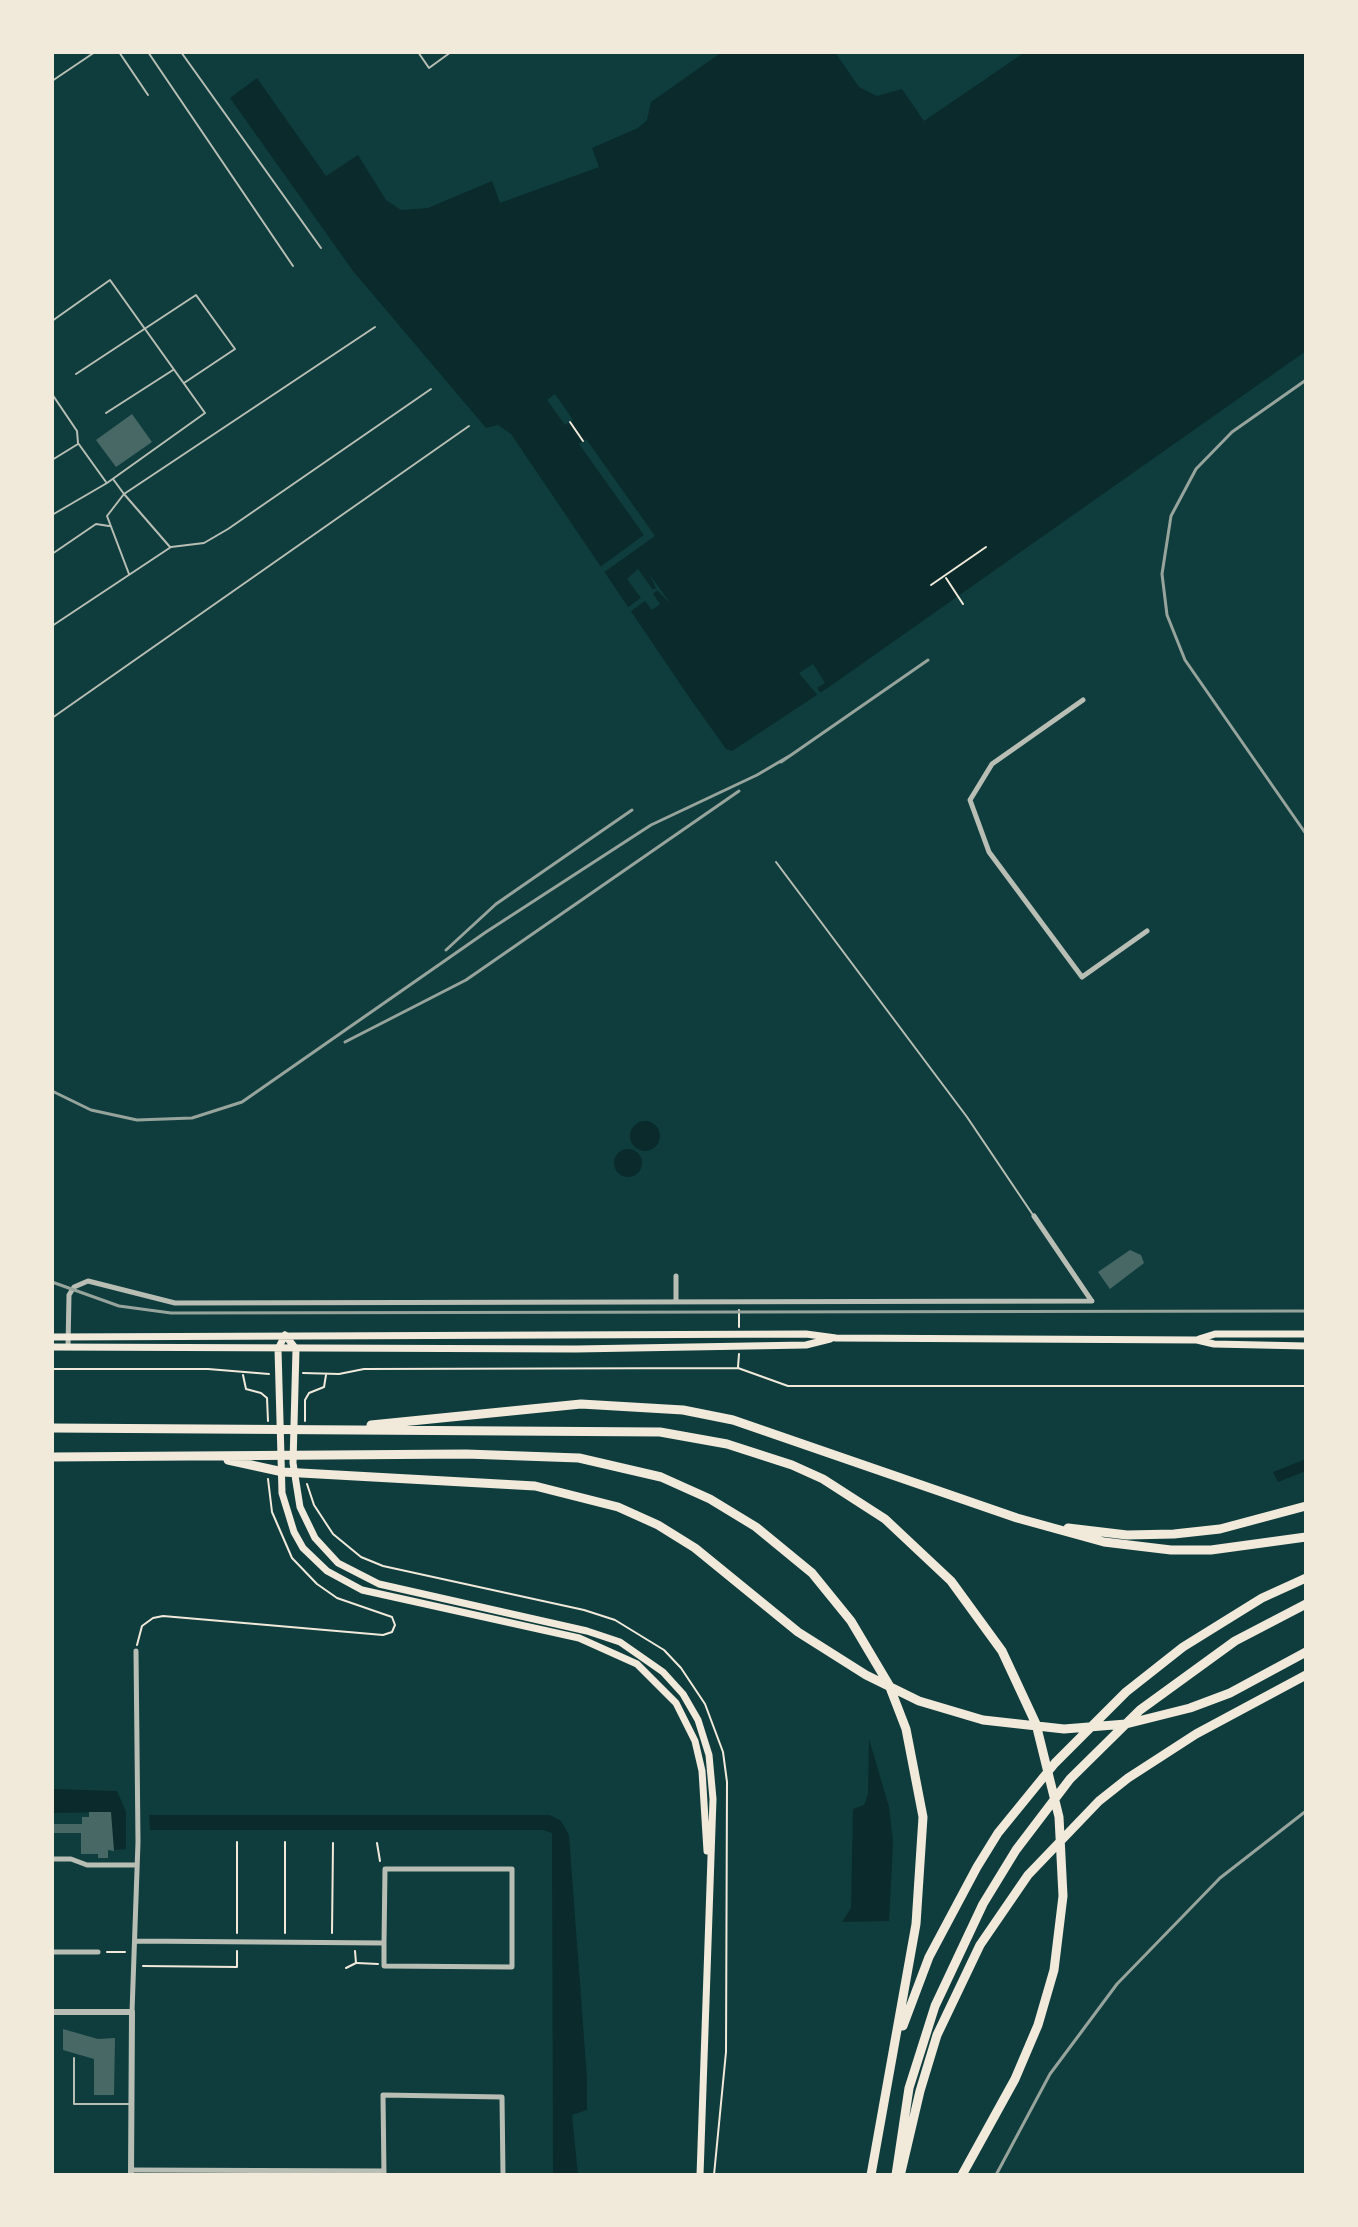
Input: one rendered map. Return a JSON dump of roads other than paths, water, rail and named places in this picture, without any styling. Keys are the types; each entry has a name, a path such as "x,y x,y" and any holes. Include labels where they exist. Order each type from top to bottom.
{"highway":[{"path":"332,1429 581,1404 683,1410 733,1420 1017,1518 1104,1542 1171,1550 1243,1548 1306,1537"},
{"path":"52,1428 597,1430 681,1435 727,1444 792,1465 823,1479 885,1519 951,1581 1002,1651 1036,1724 1053,1781 1063,1857 1063,1896 1054,1970 1038,2025 1015,2079 962,2175"},
{"path":"209,1456 283,1472 535,1486 618,1507 681,1539 817,1646 881,1683 954,1713 1003,1723 1064,1729 1126,1724 1190,1708 1230,1693 1306,1652"},
{"path":"52,1457 557,1456 609,1463 684,1487 734,1512 812,1573 851,1621 877,1660 900,1711 913,1758 923,1817 916,1924 871,2175"},
{"path":"1017,1518 1095,1532 1150,1536 1220,1529 1306,1506"},
{"path":"888,2081 905,2021 946,1921 998,1833 1055,1763 1126,1692 1173,1654 1242,1610 1306,1578"},
{"path":"898,2175 909,2088 931,2017 983,1904 1016,1850 1070,1779 1140,1710 1235,1641 1306,1604"},
{"path":"898,2175 937,2035 980,1945 1028,1875 1088,1811 1128,1778 1196,1734 1306,1675"}],"main road":[{"path":"52,1337 806,1334 836,1338 1197,1340 1214,1344 1306,1346"},
{"path":"1197,1340 1215,1334 1306,1334"},
{"path":"285,1335 278,1349 282,1493 294,1532 303,1548 327,1571 347,1583 392,1598 579,1638 618,1652 652,1675 683,1714 698,1750 709,1861"},
{"path":"285,1335 296,1349 293,1463 297,1493 315,1538 338,1563 379,1584 425,1597 602,1636 655,1664 691,1707 709,1755 713,1799 709,1861 706,2088 700,2175"},
{"path":"52,1347 739,1348 806,1345 836,1338"}],"street":[{"path":"1083,700 992,764 970,800 989,852 1082,977 1147,931"},
{"path":"68,1347 69,1295 74,1287 88,1281 175,1303 1092,1301 1034,1216"},
{"path":"676,1276 676,1301"},
{"path":"136,1651 131,2172 384,2173 383,2095 502,2097 503,2175"},
{"path":"52,1859 136,1865"},
{"path":"385,1869 512,1869 512,1967 384,1966 384,1943 385,1869"},
{"path":"135,1941 384,1943"},
{"path":"52,1952 98,1952"},
{"path":"52,2012 132,2012"}],"lane":[{"path":"52,81 95,52"},
{"path":"119,52 148,95"},
{"path":"148,52 293,266"},
{"path":"181,52 321,248"},
{"path":"418,52 429,68 451,52"},
{"path":"52,321 110,280 205,413 113,479 52,515"},
{"path":"76,374 196,295 235,349 183,383"},
{"path":"129,575 107,516 124,494 375,327"},
{"path":"106,413 173,370"},
{"path":"52,626 171,547 204,543 228,529 431,389"},
{"path":"52,394 77,431 78,443 107,483"},
{"path":"52,718 469,426"},
{"path":"52,460 78,443"},
{"path":"113,479 171,547"},
{"path":"52,554 96,524 111,526"},
{"path":"776,862 967,1117 1034,1216"},
{"path":"74,2058 74,2104 132,2104"}],"water":[{"path":"722,52 835,52 859,87 877,96 902,89 924,121 1025,52 1306,52 1306,351 829,687 732,751 726,749 689,697 511,434 498,425 486,428 353,271 230,98 257,78 326,176 358,155 386,200 401,210 428,208 492,181 500,203 599,167 592,148 638,128 647,120 651,102"},
{"path":"645,1121 656,1125 660,1136 656,1147 645,1151 634,1147 630,1136 634,1125"},
{"path":"628,1149 638,1153 642,1163 638,1173 628,1177 618,1173 614,1163 618,1153"},
{"path":"1306,1459 1306,1471 1278,1482 1273,1472"},
{"path":"869,1739 889,1807 893,1842 889,1921 842,1922 851,1908 853,1809 864,1805 868,1794"},
{"path":"52,1789 117,1791 126,1812 126,1849 114,1850 110,1812 52,1813"},
{"path":"149,1815 550,1815 561,1821 569,1835 587,2079 587,2110 572,2115 578,2175 553,2175 552,1833 543,1830 150,1830"}],"railway":[{"path":"1306,380 1232,432 1196,469 1171,516 1162,574 1167,615 1185,660 1306,834"},
{"path":"781,762 928,660"},
{"path":"52,1091 91,1110 137,1120 192,1118 242,1102 486,932 651,825 757,775 791,755"},
{"path":"345,1042 466,980 739,791"},
{"path":"446,950 496,904 632,810"},
{"path":"52,1282 119,1306 171,1313 1306,1311"},
{"path":"996,2175 1050,2074 1117,1984 1220,1878 1306,1811"}]}
